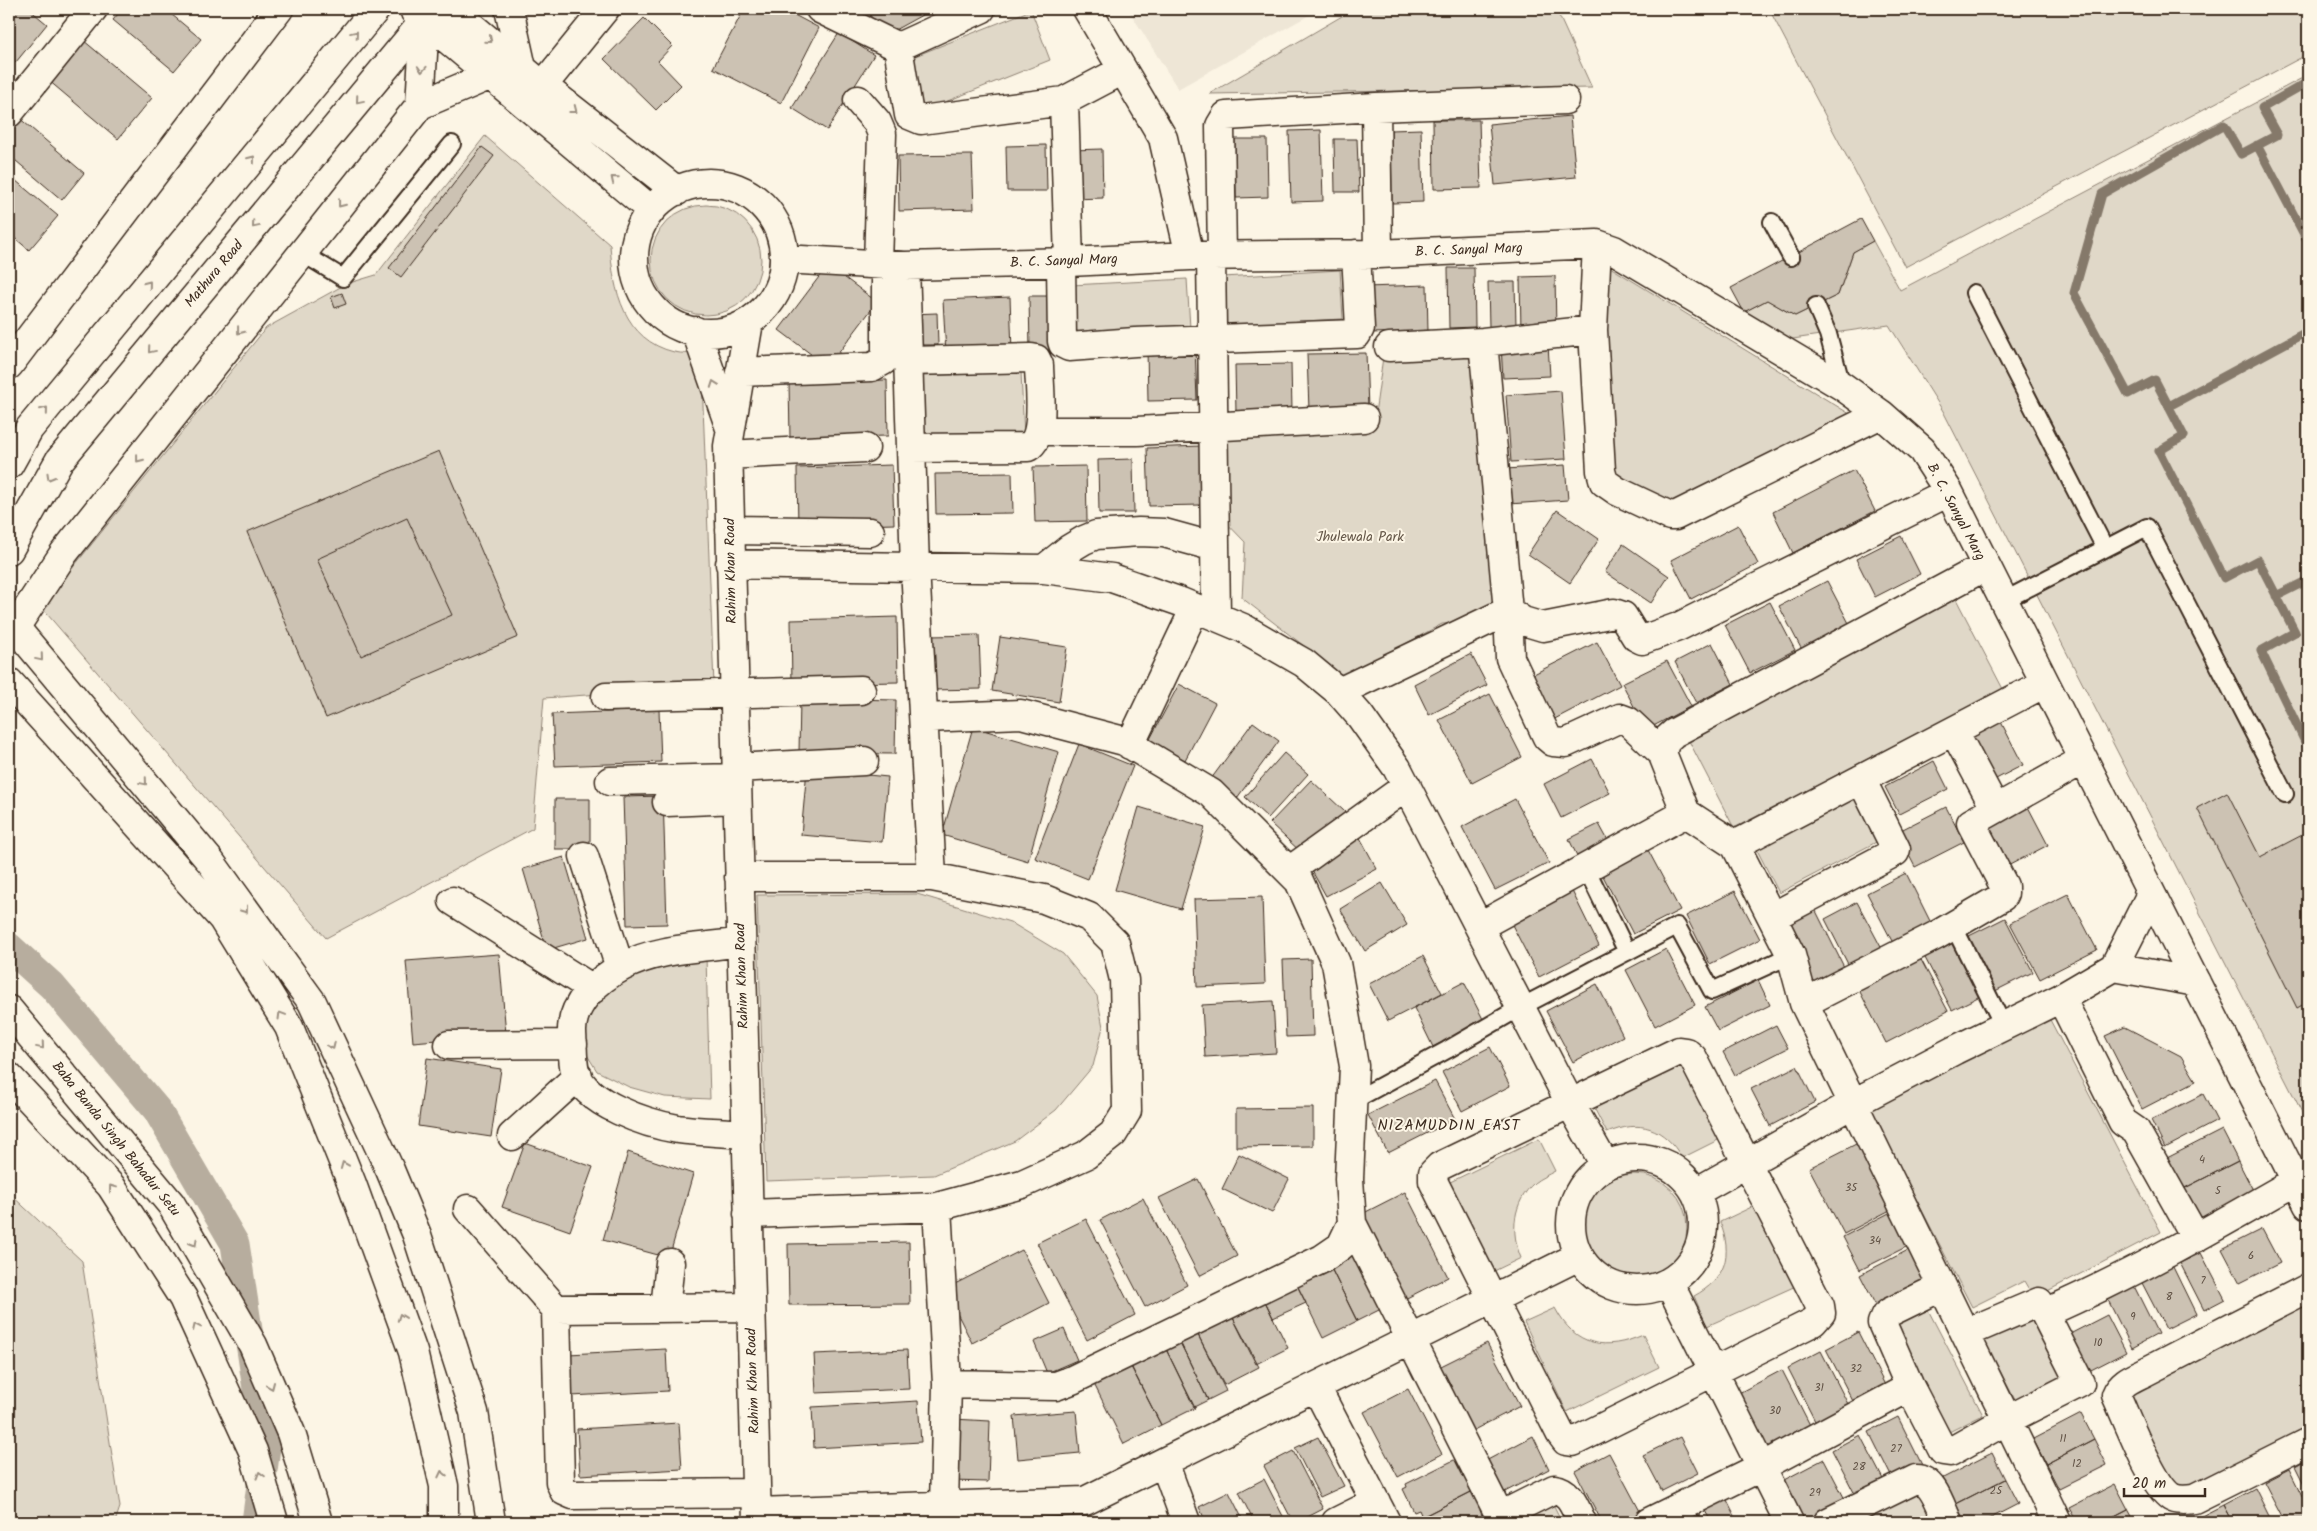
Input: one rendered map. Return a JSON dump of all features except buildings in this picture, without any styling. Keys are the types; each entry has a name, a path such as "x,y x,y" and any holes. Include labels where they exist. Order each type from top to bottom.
{"main road":[{"path":"9,113 93,9"},
{"path":"9,365 280,9"},
{"path":"9,465 29,430 376,9"},
{"path":"451,9 522,68"},
{"path":"509,9 522,68 535,96 651,210"},
{"path":"535,96 605,9"},
{"path":"820,9 898,47"},
{"path":"898,47 981,9"},
{"path":"1087,9 1163,138 1208,256"},
{"path":"424,13 490,75 535,96 677,191"},
{"path":"420,105 424,13"},
{"name":"Mathura Road","path":"9,550 59,461 424,13"},
{"path":"898,47 909,115 921,120 1064,101 1122,70"},
{"path":"490,75 420,105 64,553 11,628 210,861 312,1002 390,1170 417,1235 474,1412 492,1522"},
{"path":"740,372 872,367 883,361 886,355 890,265 882,134 877,122 858,100"},
{"path":"1130,745 1206,612 1215,547 1213,340 1208,256 1221,121 1226,116 1233,115 1376,107 1565,100"},
{"path":"1064,101 1065,262 1063,344 1069,347 1357,334 1360,328 1367,254 1376,107"},
{"path":"712,183 735,187 755,198 771,215 781,236 784,259 780,283 768,306 749,322 726,332 696,331 680,327 661,315 645,297 636,276 635,252 640,230 651,210 668,195 689,185 712,183"},
{"path":"1597,244 1594,330 1601,471 1604,482 1618,492 1670,516 1675,516 1881,414"},
{"name":"B. C. Sanyal Marg","path":"784,259 890,265 1065,262 1208,256 1367,254 1597,244 1614,250 1842,386 1881,414 1922,450 1949,492 2308,1205"},
{"path":"890,265 909,361 915,567 932,878"},
{"name":"Rahim Khan Road","path":"749,322 730,442 730,564 757,1509"},
{"path":"1388,347 1483,342 1594,330"},
{"name":"Rahim Khan Road","path":"696,331 730,442"},
{"path":"1483,342 1508,611 1510,658 1547,737 1553,742 1566,743 1620,718 1628,722 1662,753 1686,813 1735,845 1790,955 1804,1003 1852,1104 1941,1287 1966,1333 2057,1522"},
{"path":"909,361 1036,359 1038,365 1040,431 1034,444 1028,447 911,448"},
{"path":"1040,431 1137,431 1214,428 1364,418"},
{"path":"730,442 865,448"},
{"path":"1508,611 1523,620 1543,627 1614,613 1623,616 1636,637 1642,640 1678,627 1949,492"},
{"path":"730,530 858,531 845,566"},
{"path":"1044,569 1069,549 1096,535 1140,532 1164,533 1215,547"},
{"path":"730,564 1044,569 1112,578 1206,612 1243,628 1304,663 1339,692 1360,716 1397,768 1570,1104 1605,1165"},
{"path":"1662,753 1666,740 1674,733 1986,566"},
{"path":"1339,692 1508,611"},
{"path":"9,682 222,918 289,1027 352,1184 413,1352 444,1486 444,1522"},
{"path":"1735,845 2045,683"},
{"path":"606,698 861,690"},
{"path":"924,718 1021,714 1124,741 1211,793 1299,881 1336,963 1354,1066 1349,1179 1352,1223 1502,1519 1554,1489 1561,1490 1569,1495 1582,1522"},
{"path":"1954,731 1995,808"},
{"path":"1804,1003 1953,925 2004,894 2004,886 1970,823 2084,760"},
{"path":"667,802 736,782 864,761"},
{"path":"1772,917 1895,852 1896,849 1861,779"},
{"path":"610,781 736,782"},
{"path":"1289,871 1407,786"},
{"path":"1480,926 1686,813"},
{"path":"592,862 626,965"},
{"path":"739,877 932,878 1044,899 1089,918 1115,943 1124,980 1127,1111 1113,1134 1086,1155 1022,1184 937,1206 748,1214"},
{"path":"1696,1192 1852,1104 2003,1025 2060,998 2114,967 2151,894"},
{"path":"453,901 593,989"},
{"path":"741,942 668,952 626,965 593,989 575,1012 572,1027 575,1072 588,1091 622,1112 677,1128 746,1134"},
{"path":"2114,967 2196,982"},
{"path":"2060,998 2123,1122 2136,1131 2196,1238"},
{"name":"Baba Banda Singh Bahadur Setu","path":"9,1010 171,1204 254,1345 291,1433 318,1522"},
{"path":"449,1045 573,1044"},
{"path":"1679,1051 1686,1052 1693,1058 1746,1163 1820,1306 1821,1313 1813,1322 1714,1372 1573,1442 1566,1441 1560,1433 1491,1300 1433,1181 1433,1173 1440,1166 1570,1104 1670,1053 1679,1051"},
{"path":"512,1136 578,1076"},
{"path":"9,1077 111,1186 182,1298 253,1451 274,1522"},
{"path":"1624,1158 1645,1158 1659,1161 1682,1175 1696,1192 1703,1211 1704,1232 1697,1253 1690,1264 1669,1283 1649,1290 1628,1290 1609,1284 1592,1273 1578,1256 1572,1237 1572,1208 1576,1195 1588,1178 1605,1165 1624,1158"},
{"path":"2045,1313 2088,1294 2196,1238 2296,1181"},
{"path":"937,1206 947,1384 944,1506"},
{"path":"468,1210 556,1309 560,1482 564,1490 572,1495 757,1509 944,1506 1083,1512 1164,1462 1578,1256"},
{"path":"947,1384 1056,1386 1072,1380 1322,1259 1341,1246 1352,1223"},
{"path":"665,1308 670,1263"},
{"path":"1669,1283 1789,1522"},
{"path":"1941,1287 1890,1312 1883,1320 1883,1326 1910,1387 1943,1451 1946,1453 2087,1380 2095,1380 2116,1395 2142,1451 2163,1490 2172,1498 2183,1501 2194,1499 2308,1442"},
{"path":"2116,1395 2119,1388 2126,1382 2308,1288"},
{"path":"1966,1333 2039,1302 2080,1383"},
{"path":"556,1309 751,1307"},
{"path":"1316,1387 1381,1512 1336,1522"},
{"path":"1649,1522 1761,1467 1910,1387"},
{"path":"1164,1462 1186,1522"},
{"path":"1828,1522 1916,1479 1923,1479 1930,1485 1948,1522"}],"lane":[{"path":"302,253 343,278 452,144"},
{"path":"1772,222 1791,256"},
{"path":"1974,293 2105,548"},
{"path":"1816,306 1828,334 1842,386"},
{"path":"2003,601 2148,527 2285,794"},
{"path":"1586,868 1627,952"},
{"path":"1953,925 2003,1025"},
{"path":"1351,1102 1521,1007 1677,926 1712,991 1790,955"}],"shaded area":[{"path":"1128,9 1320,9 1178,89"}],"green space":[{"path":"1354,9 1556,9 1592,88 1209,94"},
{"path":"1769,9 2308,9 2308,54 1905,267"},
{"path":"1031,10 1050,60 925,110 905,60"},
{"path":"2308,75 2308,1124 1943,411 1889,325 1779,341 1744,312 1767,300 1795,316 1838,295 1853,252 1873,241 1900,290"},
{"path":"485,136 610,245 618,295 624,311 643,337 657,346 674,352 701,354 714,686 544,698 533,828 326,938 41,607 266,328 346,284 376,275"},
{"path":"706,205 727,209 745,221 757,239 761,260 757,281 745,299 727,311 706,315 685,311 667,299 655,281 651,260 655,239 667,221 685,209"},
{"path":"1605,264 1858,419 1676,509 1607,477"},
{"path":"1340,270 1343,319 1226,325 1223,277"},
{"path":"1187,279 1190,328 1073,334 1071,285"},
{"name":"Jhulewala Park","path":"1472,351 1500,620 1442,624 1344,677 1242,598 1245,542 1218,514 1219,441 1236,428 1374,421 1383,357"},
{"path":"1021,372 1024,437 922,440 919,376"},
{"path":"1956,599 2003,689 1734,828 1688,739"},
{"path":"1859,794 1882,839 1779,893 1756,848"},
{"path":"917,894 1010,922 1063,954 1097,996 1103,1027 1093,1066 1056,1110 1015,1141 934,1175 766,1181 757,895"},
{"path":"706,957 710,1099 665,1097 629,1087 597,1071 584,1050 584,1009 638,970"},
{"path":"2047,1014 2161,1232 2034,1298 2024,1281 1972,1307 1870,1110"},
{"path":"1681,1058 1722,1138 1682,1158 1667,1139 1650,1129 1630,1127 1607,1133 1592,1104"},
{"path":"1539,1139 1555,1171 1534,1183 1527,1191 1518,1208 1515,1238 1521,1258 1490,1273 1446,1184"},
{"path":"1634,1174 1654,1178 1671,1190 1683,1207 1687,1227 1683,1247 1671,1264 1654,1276 1634,1280 1614,1276 1597,1264 1585,1247 1581,1227 1585,1207 1597,1190 1614,1178"},
{"path":"9,1193 82,1261 120,1507 115,1522 9,1522"},
{"path":"1760,1203 1798,1285 1707,1326 1694,1296 1713,1282 1720,1274 1724,1265 1726,1245 1720,1222"},
{"path":"2308,1303 2308,1433 2194,1488 2169,1485 2120,1425 2131,1381"},
{"path":"1926,1306 1983,1415 1949,1432 1893,1324"},
{"path":"1555,1308 1572,1331 1582,1338 1593,1342 1604,1344 1616,1343 1643,1335 1659,1367 1567,1412 1524,1322"},
{"path":"2032,1311 2064,1375 2015,1400 1982,1336"},
{"path":"1920,1484 1939,1522 1843,1522"},
{"path":"1550,1498 1562,1522 1513,1522"}],"waterway":[{"path":"2308,82 2262,108 2277,135 2241,154 2224,125 2102,194 2074,293 2128,394 2155,380 2184,436 2159,451 2224,578 2258,560 2295,632 2261,651 2308,748"},
{"path":"2257,145 2308,242"},
{"path":"2169,406 2308,331"},
{"path":"2276,596 2308,580"},
{"path":"9,947 52,986 157,1110 235,1244 266,1448 256,1522"}],"district":[{"name":"NIZAMUDDIN EAST","path":"1449,1126"}]}
